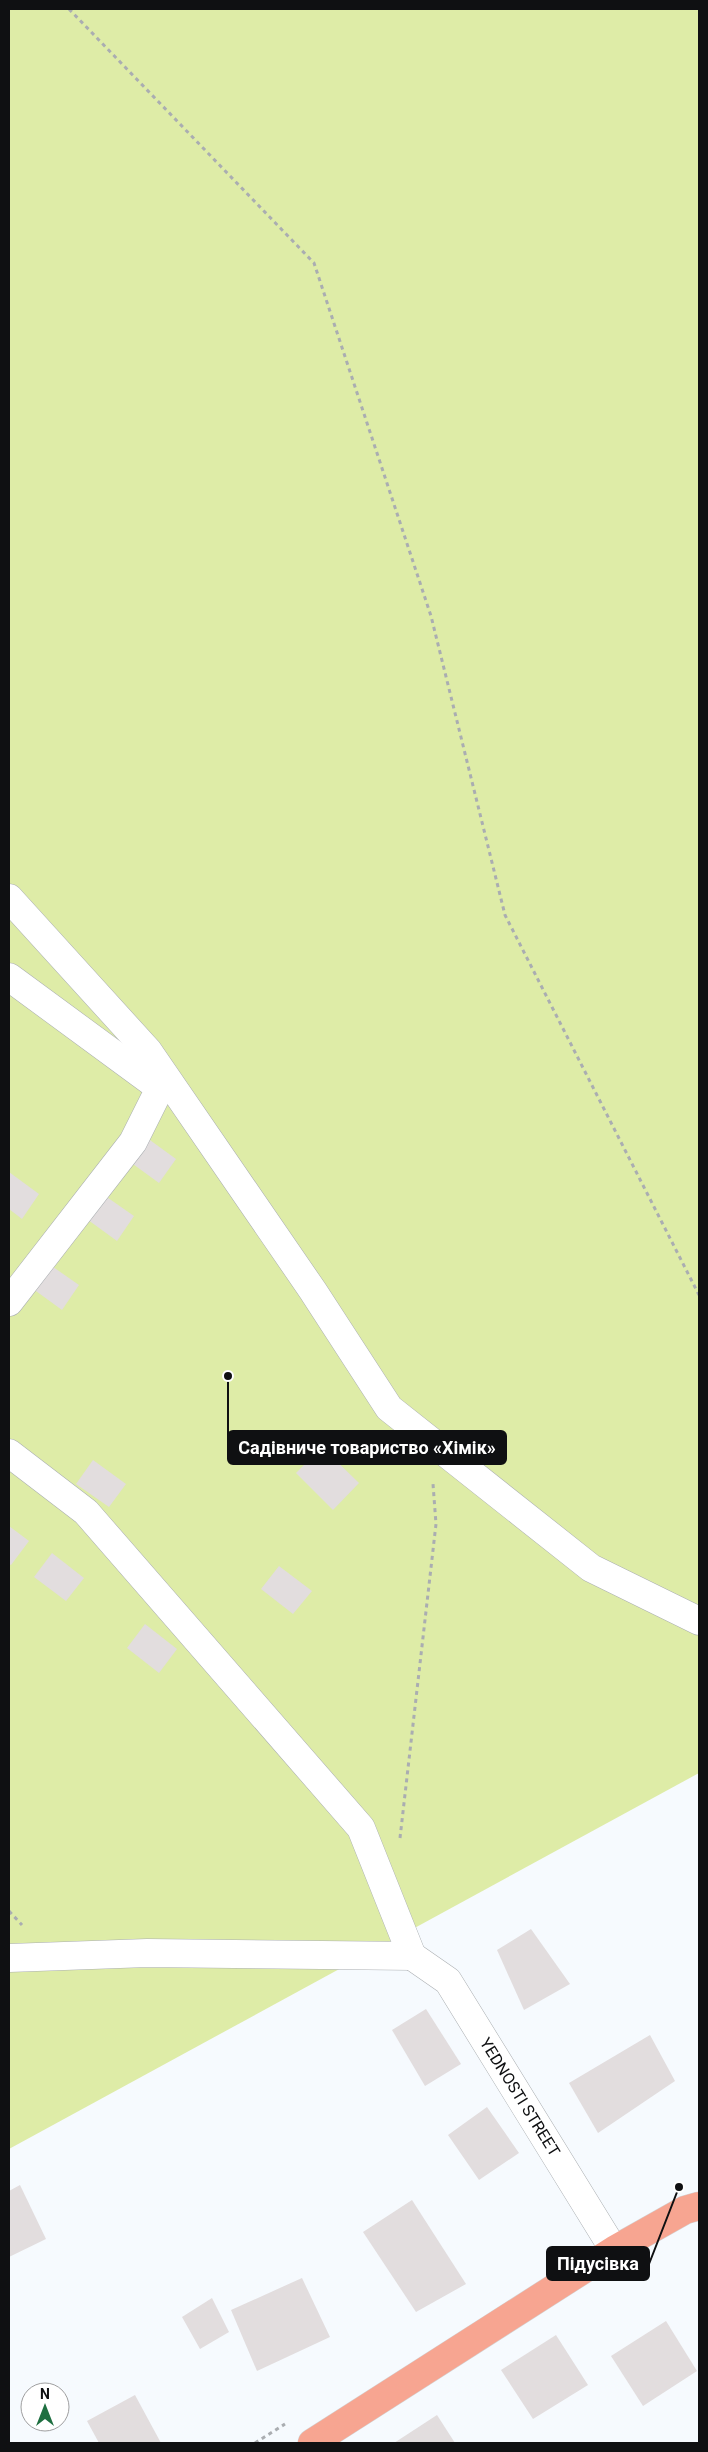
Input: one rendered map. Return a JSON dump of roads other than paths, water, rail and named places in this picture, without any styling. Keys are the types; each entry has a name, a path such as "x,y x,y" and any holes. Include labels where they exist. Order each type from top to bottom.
{"main road":[{"path":"312,2443 614,2250 695,2206"}],"street":[{"path":"9,898 148,1051 313,1291 388,1408 591,1568 699,1622"},
{"path":"9,977 160,1088 133,1142 9,1302"},
{"path":"9,1453 86,1512 361,1828 412,1956 147,1953 9,1958"},
{"name":"YEDNOSTI STREET","path":"412,1956 448,1981 614,2250"}],"place":[{"name":"Садівниче товариство «Хімік»","path":"228,1376"},
{"name":"Підусівка","path":"679,2187"}]}
